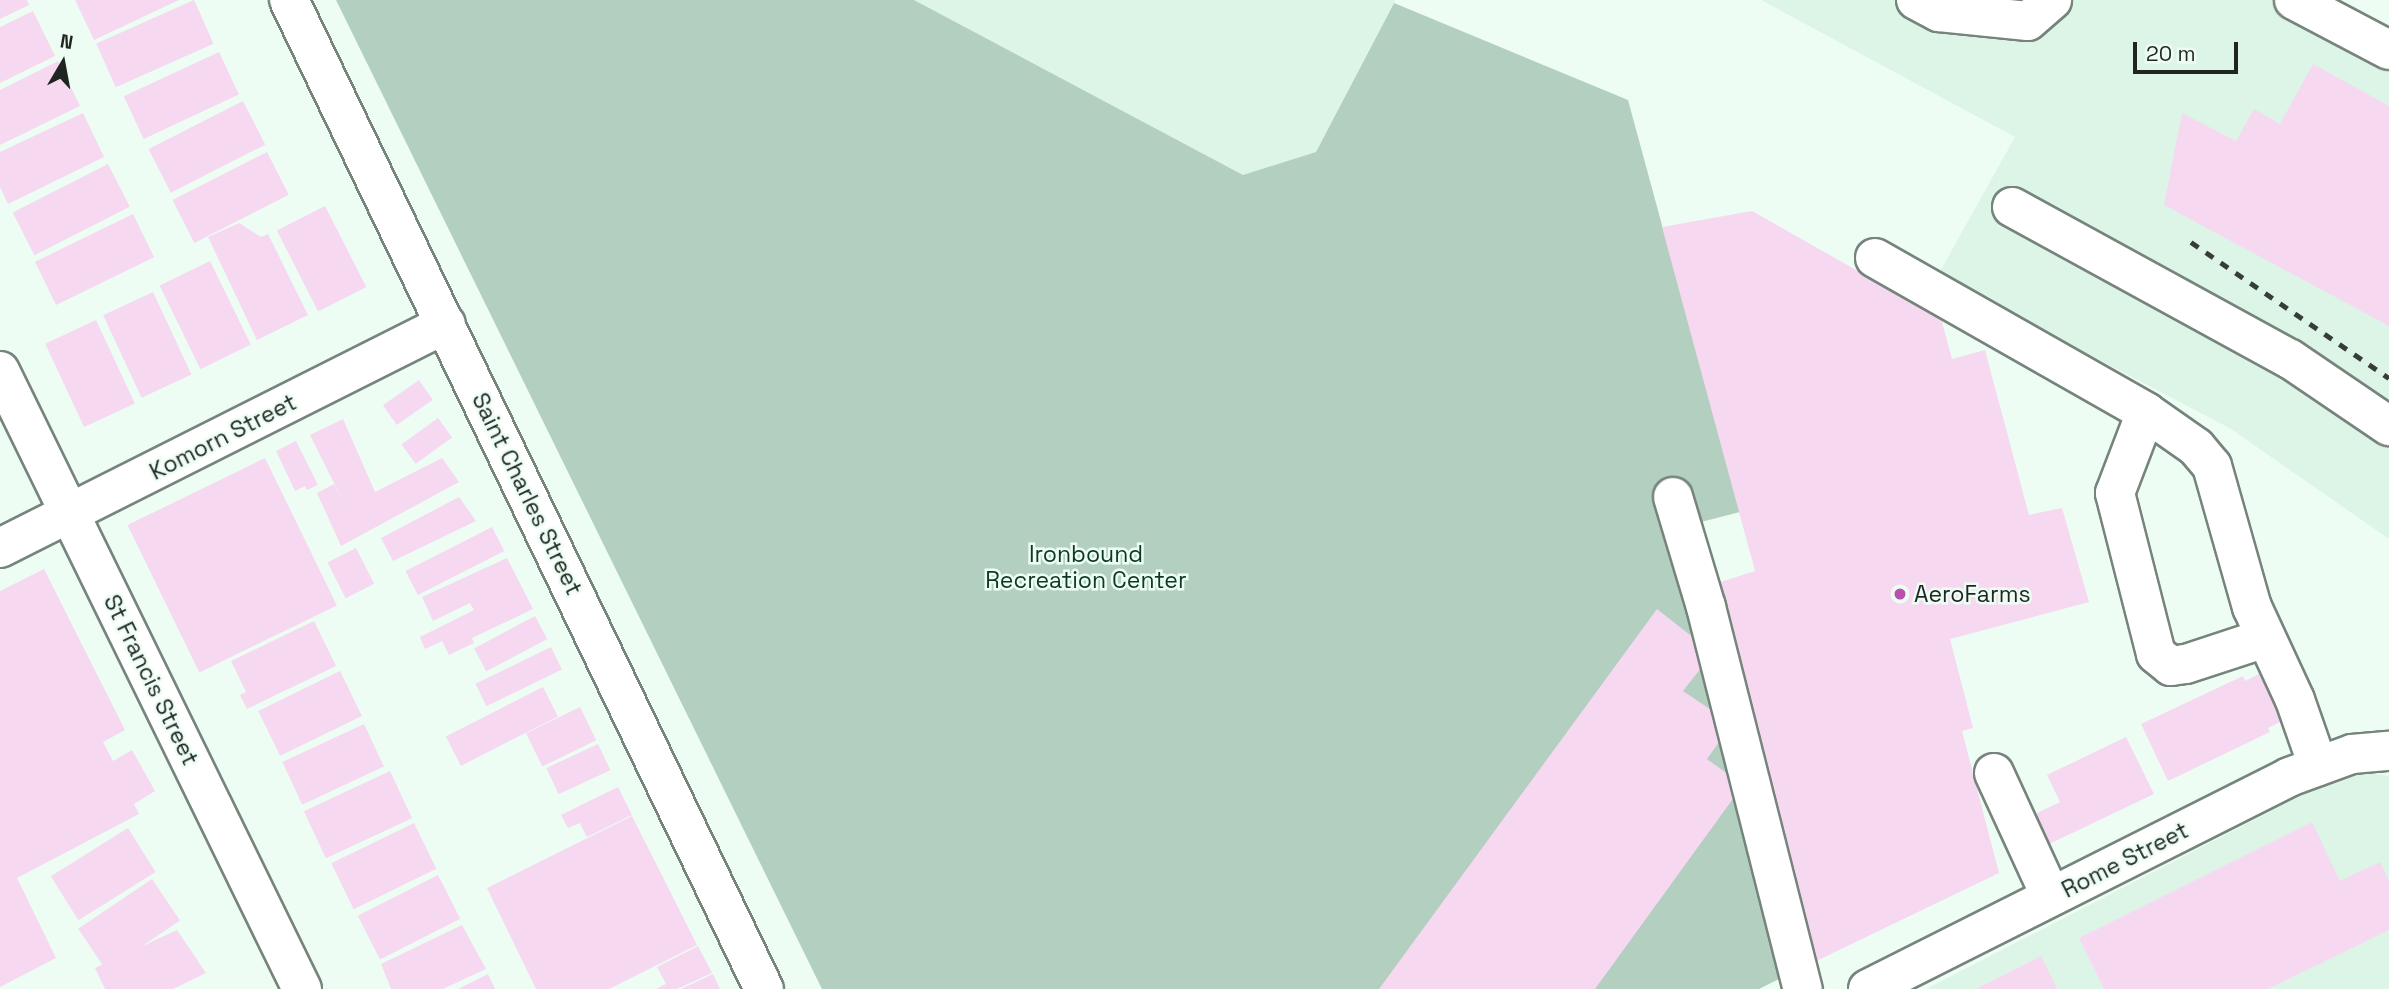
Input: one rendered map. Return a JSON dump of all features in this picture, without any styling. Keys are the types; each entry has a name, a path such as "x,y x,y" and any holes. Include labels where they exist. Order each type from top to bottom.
{"street":[{"name":"Saint Charles Street","path":"289,0 764,989"},
{"path":"1916,0 1939,12 2028,21 2052,0"},
{"path":"2294,0 2389,50"},
{"path":"2012,207 2290,359 2389,426"},
{"path":"1875,258 2146,412 2196,447 2212,466 2244,582 2265,638 2295,700 2318,766"},
{"name":"Komorn Street","path":"0,548 446,324"},
{"name":"St Francis Street","path":"0,371 302,989"},
{"path":"2146,412 2115,493 2156,654 2171,666 2186,664 2265,638"},
{"path":"1673,497 1706,607 1803,989"},
{"name":"Rome Street","path":"1868,989 2318,766 2352,754 2389,751"},
{"path":"1994,773 2051,897"}],"shaded area":[{"path":"914,0 1395,0 1316,152 1243,175"},
{"path":"1761,0 2288,0 2389,54 2389,539 2231,429 1938,275 2015,137"},
{"path":"2351,770 2389,776 2389,989 1926,989"}],"green space":[{"name":"Ironbound Recreation Center","path":"336,0 914,0 1243,175 1316,152 1394,3 1628,100 1740,512 1693,524 1803,967 1759,989 822,989"}],"building":[{"path":"0,0 27,0 29,5 0,19"},
{"path":"75,0 179,0 94,40"},
{"path":"194,0 214,44 116,87 96,44"},
{"path":"33,11 55,56 0,83 0,27"},
{"path":"219,52 239,95 144,139 124,96"},
{"path":"58,61 80,106 0,145 0,90"},
{"path":"2313,64 2389,106 2389,326 2164,205 2182,113 2236,141 2254,109 2280,124"},
{"path":"243,101 265,145 171,193 149,149"},
{"path":"83,113 104,157 8,204 0,187 0,152"},
{"path":"267,152 289,195 194,243 173,200"},
{"path":"108,164 130,207 34,255 13,213"},
{"path":"325,206 366,287 318,312 277,231"},
{"name":"AeroFarms","path":"1752,211 1941,318 1952,359 1985,350 2029,515 2062,508 2089,602 1950,639 1973,728 1962,731 1999,873 1808,965 1711,585 1755,571 1662,227"},
{"path":"133,214 154,257 56,305 35,262"},
{"path":"239,223 261,237 268,234 308,315 257,340 208,237"},
{"path":"210,261 251,345 200,369 160,286"},
{"path":"153,292 191,374 142,398 103,315"},
{"path":"96,320 135,403 84,427 45,344"},
{"path":"419,380 433,400 397,425 383,405"},
{"path":"438,418 452,437 416,464 402,444"},
{"path":"343,419 375,492 442,458 459,482 341,546 317,493 334,484 346,507 310,435"},
{"path":"296,441 318,485 307,490 305,486 295,491 276,451"},
{"path":"265,458 337,605 199,672 127,525"},
{"path":"459,497 476,521 393,561 381,538"},
{"path":"492,527 504,551 418,595 406,571"},
{"path":"356,548 374,584 346,598 327,563"},
{"path":"507,558 533,609 472,638 474,643 449,655 442,641 425,649 420,637 474,610 470,603 433,621 422,597"},
{"path":"44,569 125,730 103,742 113,761 132,750 155,791 134,804 139,814 17,878 56,958 0,987 0,591"},
{"path":"1657,609 1713,653 1683,691 1732,724 1707,759 1743,785 1595,989 1379,989"},
{"path":"535,616 547,639 486,671 474,648"},
{"path":"314,621 336,666 247,709 240,695 246,692 231,661"},
{"path":"551,647 562,669 486,706 476,684"},
{"path":"340,671 362,716 280,756 258,711"},
{"path":"2259,674 2282,721 2268,728 2270,732 2168,781 2141,724 2243,676 2245,681"},
{"path":"543,687 558,716 461,766 446,736"},
{"path":"580,707 596,740 542,767 526,733"},
{"path":"364,724 384,767 302,805 282,762"},
{"path":"2126,737 2154,794 2045,846 2031,816 2060,802 2047,775"},
{"path":"598,744 610,770 559,794 546,768"},
{"path":"390,771 412,818 326,858 304,811"},
{"path":"618,787 632,815 587,837 580,823 568,828 561,815"},
{"path":"632,816 697,945 609,989 536,989 487,888"},
{"path":"2312,822 2340,881 2380,862 2389,881 2389,930 2268,989 2104,989 2079,938"},
{"path":"414,823 436,869 354,909 331,863"},
{"path":"128,828 156,872 78,920 51,876"},
{"path":"438,875 460,919 380,960 358,916"},
{"path":"152,879 180,920 106,970 78,929"},
{"path":"462,925 486,969 443,989 391,989 381,964"},
{"path":"177,930 206,973 173,989 105,989 95,968"},
{"path":"698,946 712,973 677,989 656,989 666,984 657,967"},
{"path":"2041,956 2057,989 1976,989"},
{"path":"488,974 495,989 458,989"},
{"path":"713,974 720,989 681,989"}],"railway":[{"path":"2191,242 2389,378"}],"place":[{"name":"AeroFarms","path":"1900,594"}]}
